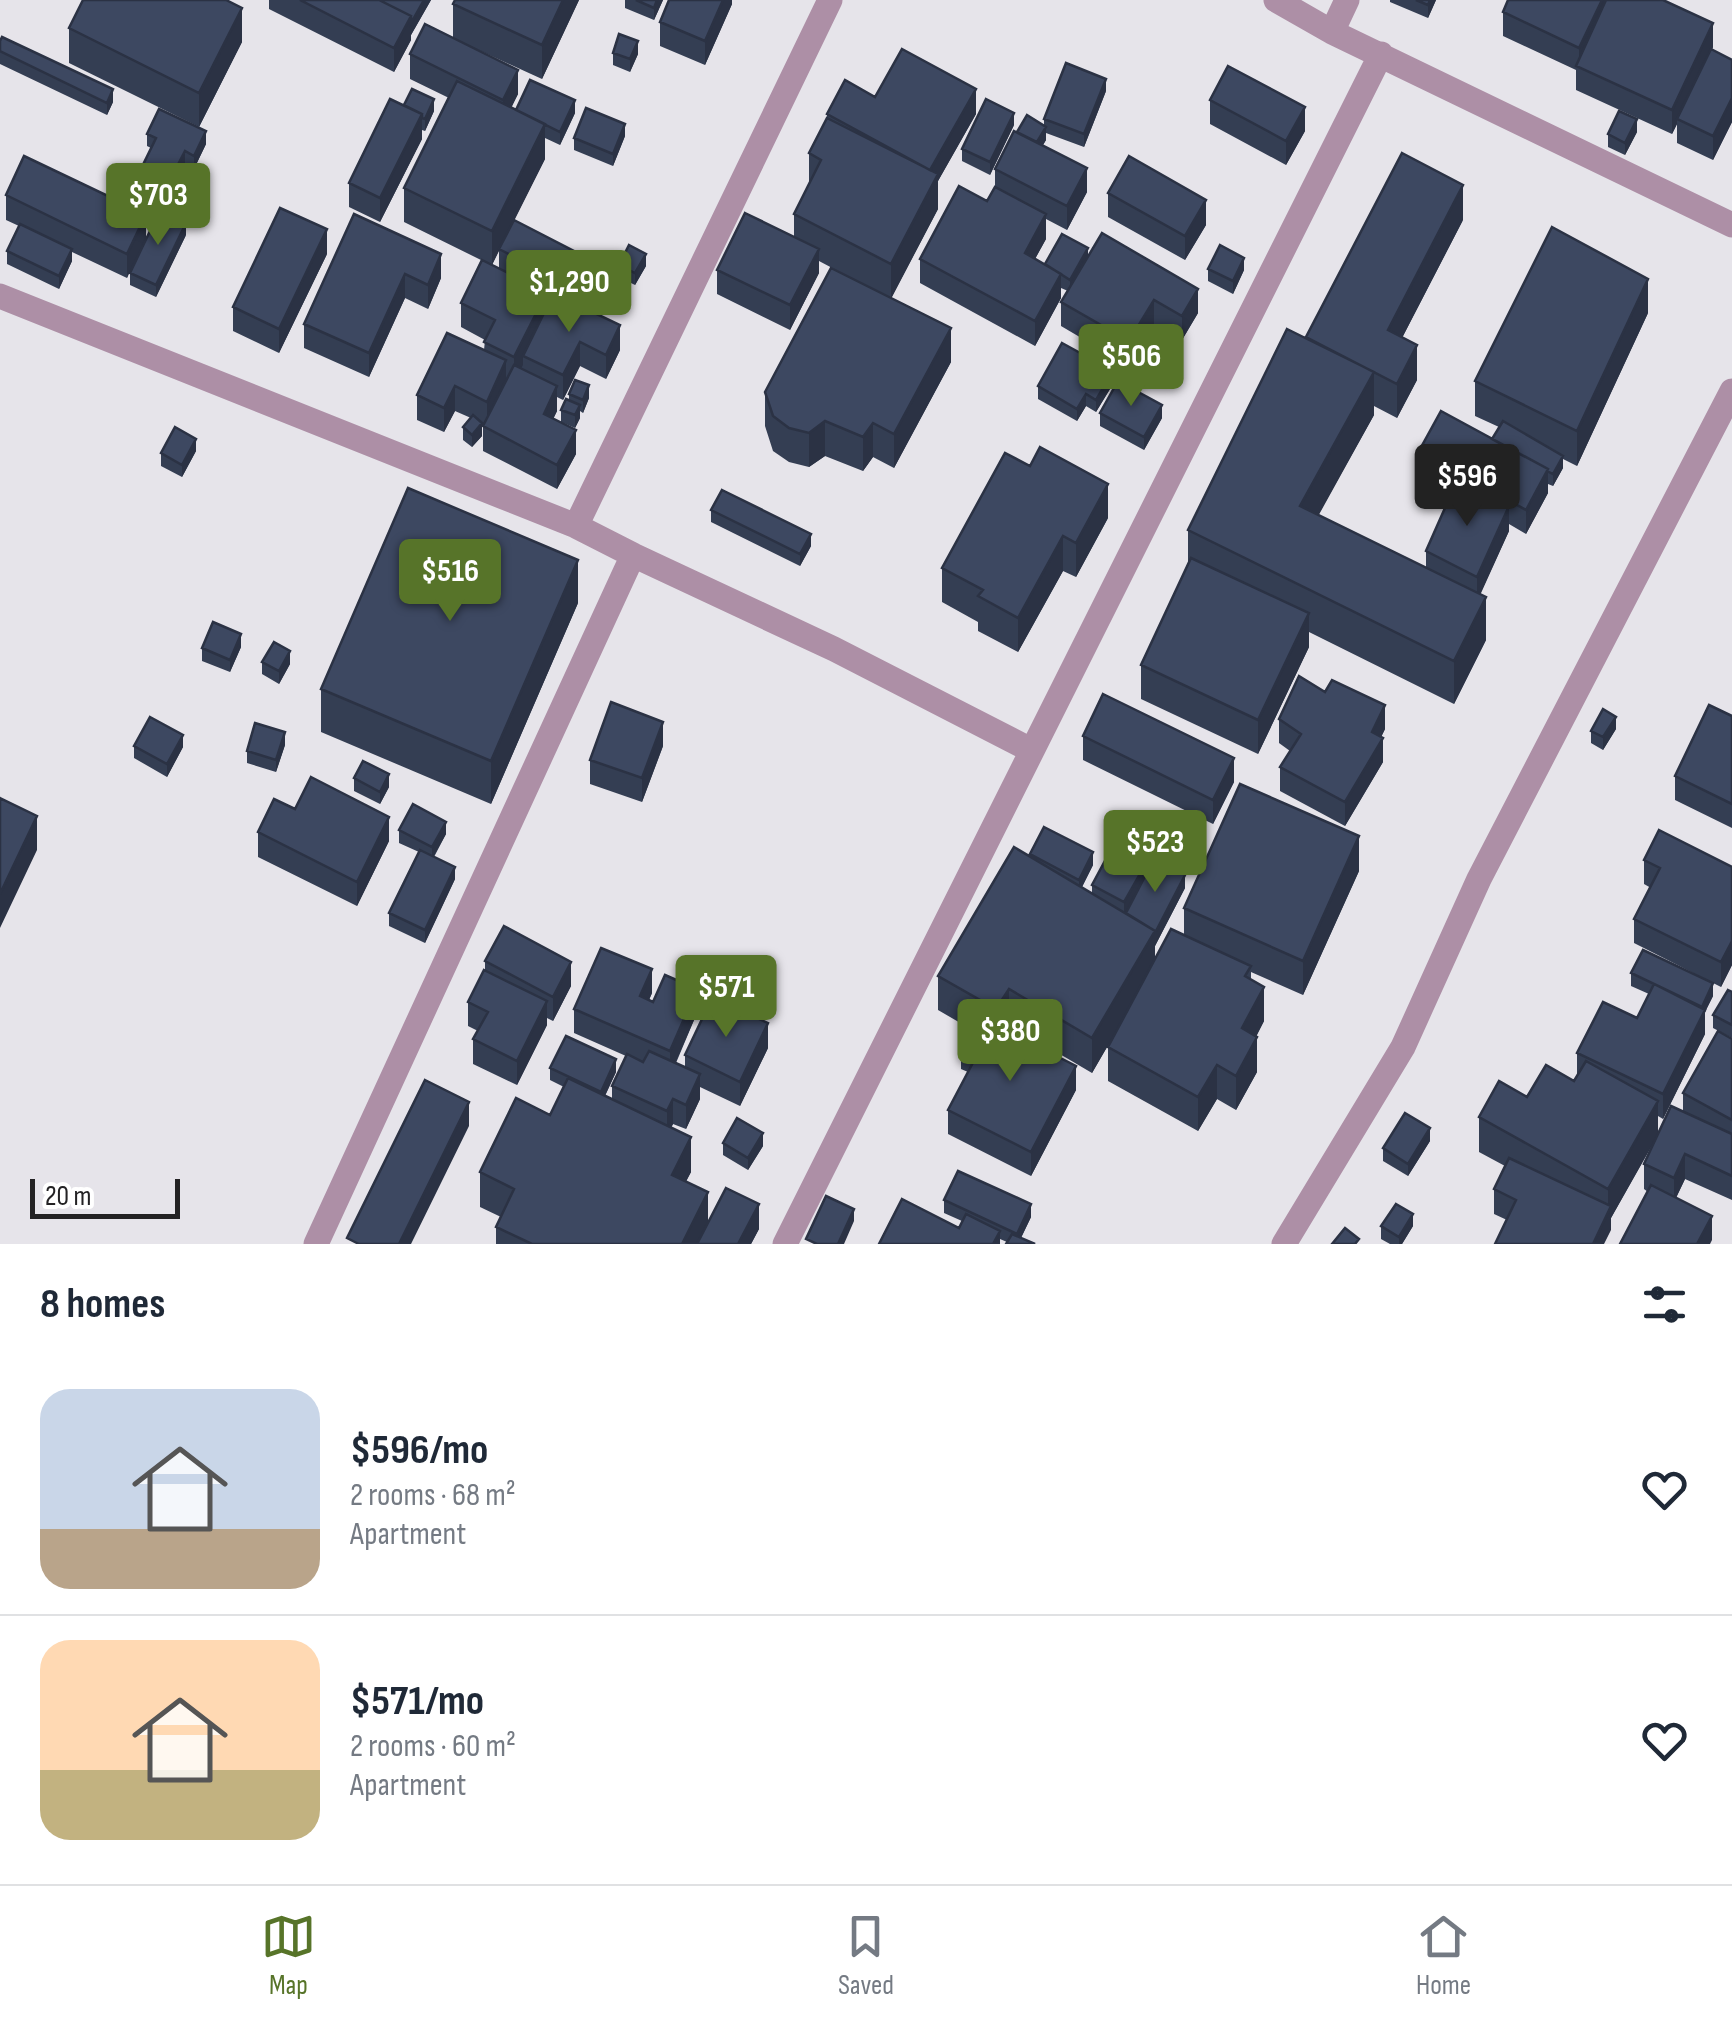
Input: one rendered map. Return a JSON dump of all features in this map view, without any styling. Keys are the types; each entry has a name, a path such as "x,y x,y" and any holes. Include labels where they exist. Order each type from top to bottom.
{"street":[{"path":"576,526 830,0"},
{"path":"1276,0 1332,32 1732,225"},
{"path":"1332,32 1347,0"},
{"path":"785,1244 1381,54"},
{"path":"0,296 576,526 834,649 1031,750"},
{"path":"1284,1244 1403,1047 1479,879 1732,390"},
{"path":"316,1244 633,555"}],"building":[{"path":"83,0 226,0 242,8 199,93 69,28"},
{"path":"300,0 379,0 411,16 394,48"},
{"path":"379,0 424,0 411,23 411,16"},
{"path":"455,0 563,0 542,45 453,4"},
{"path":"636,0 657,0 654,8"},
{"path":"669,0 723,0 705,41 660,22"},
{"path":"1508,0 1602,0 1579,48 1503,12"},
{"path":"1606,0 1663,0 1713,23 1672,110 1576,66"},
{"path":"425,24 518,70 503,100 410,54"},
{"path":"619,34 638,41 630,59 613,53"},
{"path":"2,37 113,89 107,103 0,51"},
{"path":"902,49 976,89 930,170 827,114 845,80 875,97"},
{"path":"1711,49 1732,60 1732,98 1713,136 1677,119"},
{"path":"1066,63 1106,79 1084,134 1044,119"},
{"path":"1228,66 1305,107 1286,141 1210,100"},
{"path":"530,80 575,100 560,132 516,110"},
{"path":"457,81 545,124 492,231 404,188"},
{"path":"412,89 434,99 425,119 404,105"},
{"path":"390,99 422,114 380,198 349,183"},
{"path":"986,99 1014,113 990,162 962,149"},
{"path":"586,108 625,124 613,154 574,138"},
{"path":"159,109 206,131 194,156 185,151 168,184 140,171 156,138 147,134"},
{"path":"1619,111 1637,119 1625,143 1608,134"},
{"path":"1027,115 1046,127 1037,142 1017,132"},
{"path":"827,118 938,174 891,264 794,214 821,160 809,153"},
{"path":"1014,131 1087,168 1067,206 995,169"},
{"path":"1402,153 1463,185 1388,330 1417,345 1397,384 1306,337"},
{"path":"24,156 146,214 127,254 6,195"},
{"path":"1129,156 1206,200 1185,236 1108,193"},
{"path":"959,186 987,201 995,187 1046,214 1025,253 1061,274 1035,321 920,259"},
{"path":"280,208 327,229 279,329 233,307"},
{"path":"160,210 186,223 156,285 130,273"},
{"path":"745,213 819,249 790,305 717,270"},
{"path":"354,214 441,254 428,285 405,274 369,353 304,324"},
{"path":"514,220 605,267 590,295 499,249"},
{"path":"20,224 72,249 59,276 7,251"},
{"path":"1552,227 1648,279 1577,431 1475,381"},
{"path":"1102,233 1198,289 1182,316 1154,300 1129,341 1061,302"},
{"path":"1062,234 1088,248 1070,280 1045,264"},
{"path":"629,245 646,254 635,273 619,265"},
{"path":"1220,245 1244,258 1233,281 1208,269"},
{"path":"482,260 547,292 514,357 484,342 495,320 461,303"},
{"path":"831,268 951,328 894,434 873,423 863,437 825,421 809,433 789,428 773,416 765,392"},
{"path":"561,297 620,325 606,355 580,342 563,375 523,356 548,305 556,309"},
{"path":"1287,329 1374,372 1300,506 1486,597 1454,661 1188,530"},
{"path":"447,333 506,360 487,402 455,386 444,408 417,395"},
{"path":"1062,343 1113,371 1096,400 1086,394 1077,409 1038,386"},
{"path":"514,365 557,386 544,414 576,430 557,465 483,426"},
{"path":"575,380 589,385 583,400 569,394"},
{"path":"1118,381 1162,405 1144,437 1100,413"},
{"path":"566,399 580,405 575,415 561,410"},
{"path":"1441,411 1548,469 1526,510 1419,451"},
{"path":"473,415 482,423 472,435 463,427"},
{"path":"1503,421 1563,456 1553,474 1492,439"},
{"path":"175,427 196,439 182,465 161,453"},
{"path":"1040,447 1108,484 1076,543 1063,536 1018,618 978,596 983,590 942,568 1005,453 1030,466"},
{"path":"1456,483 1509,506 1477,577 1426,551"},
{"path":"408,488 578,560 491,761 321,689"},
{"path":"722,490 811,534 800,554 711,510"},
{"path":"1191,558 1309,613 1258,720 1141,665"},
{"path":"213,622 241,634 230,660 202,648"},
{"path":"274,642 290,651 279,671 262,662"},
{"path":"1299,676 1325,692 1332,680 1385,705 1372,732 1383,738 1345,802 1280,767 1301,734 1279,719"},
{"path":"1103,694 1234,758 1213,800 1083,736"},
{"path":"611,702 663,722 642,778 590,760"},
{"path":"1709,705 1732,716 1732,804 1675,776"},
{"path":"1603,709 1616,717 1603,737 1591,731"},
{"path":"150,717 183,735 167,764 134,746"},
{"path":"255,723 285,732 276,760 247,751"},
{"path":"363,761 389,774 380,792 354,778"},
{"path":"311,777 389,817 357,882 258,832 274,799 295,809"},
{"path":"1240,784 1359,836 1303,961 1184,908"},
{"path":"0,798 37,816 0,894"},
{"path":"413,804 446,822 432,847 399,830"},
{"path":"1044,827 1093,852 1079,880 1030,854"},
{"path":"1659,830 1732,867 1732,941 1721,962 1634,919 1660,868 1644,860"},
{"path":"1121,831 1154,849 1124,902 1092,885"},
{"path":"1014,847 1155,931 1092,1038 1009,989 996,1009 938,976"},
{"path":"420,850 455,867 425,930 389,913"},
{"path":"1154,859 1185,875 1155,933 1126,913"},
{"path":"504,926 571,962 553,997 485,961"},
{"path":"1171,929 1251,966 1245,976 1264,987 1242,1028 1257,1037 1236,1076 1217,1065 1198,1097 1108,1047"},
{"path":"601,948 652,969 640,996 653,1002 665,975 697,989 670,1051 574,1009"},
{"path":"1643,950 1713,983 1702,1007 1631,973"},
{"path":"484,970 547,1001 517,1061 473,1039 488,1012 468,1002"},
{"path":"1654,984 1705,1010 1663,1094 1577,1053 1603,1002 1637,1018"},
{"path":"1728,990 1732,992 1732,1025 1713,1015"},
{"path":"712,998 768,1023 740,1082 685,1055"},
{"path":"976,1015 1076,1066 1031,1152 948,1110 978,1053 961,1044"},
{"path":"1718,1031 1732,1039 1732,1120 1683,1093"},
{"path":"566,1036 616,1059 601,1092 550,1068"},
{"path":"649,1051 700,1074 686,1105 673,1099 667,1111 612,1086 627,1054 643,1062"},
{"path":"1586,1061 1658,1101 1608,1189 1479,1117 1499,1081 1527,1097 1546,1065 1574,1081"},
{"path":"568,1078 691,1137 672,1175 708,1192 682,1244 532,1244 496,1227 514,1189 480,1172 516,1098 550,1115"},
{"path":"425,1080 469,1102 399,1244 359,1244 347,1238"},
{"path":"1671,1106 1732,1134 1732,1176 1685,1154 1674,1178 1644,1164"},
{"path":"1405,1113 1430,1128 1408,1164 1383,1148"},
{"path":"737,1118 763,1133 748,1158 723,1143"},
{"path":"1509,1158 1611,1206 1593,1244 1495,1244 1516,1200 1494,1189"},
{"path":"958,1171 1031,1204 1017,1234 944,1200"},
{"path":"1651,1185 1712,1216 1697,1244 1620,1244"},
{"path":"726,1188 759,1204 738,1244 697,1244"},
{"path":"826,1196 854,1209 838,1244 817,1244 806,1239"},
{"path":"902,1199 959,1228 966,1214 1000,1231 993,1244 879,1244"},
{"path":"1396,1204 1413,1214 1399,1237 1381,1226"},
{"path":"1345,1228 1359,1239 1355,1244 1332,1244"},
{"path":"1012,1234 1035,1244 1006,1244"}]}
